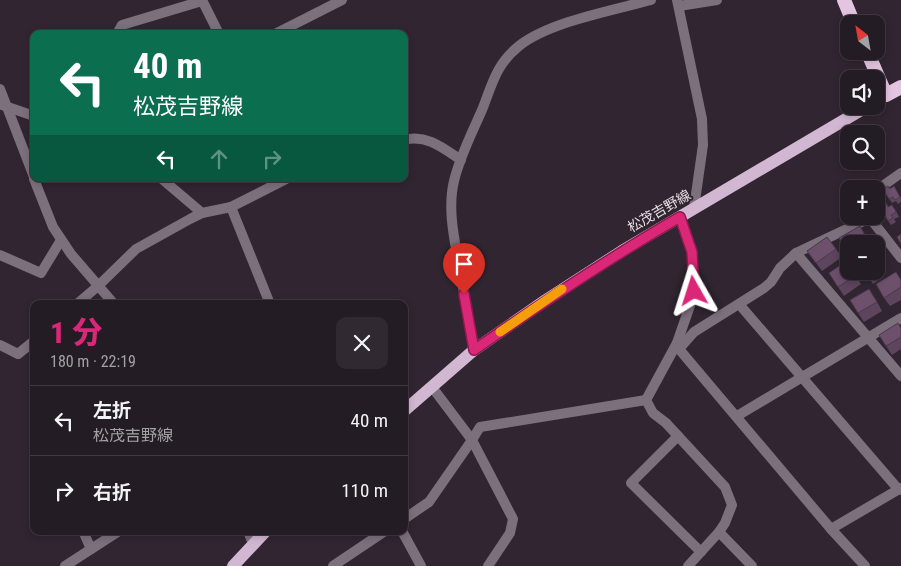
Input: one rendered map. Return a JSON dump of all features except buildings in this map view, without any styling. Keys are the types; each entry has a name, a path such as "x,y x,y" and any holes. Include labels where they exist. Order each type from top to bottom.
{"highway":[{"path":"844,0 850,15"},
{"path":"885,97 901,87"}],"main road":[{"name":"松茂吉野線","path":"408,408 474,350 546,300 622,251 853,115"},
{"path":"233,566 262,535"}],"street":[{"path":"119,30 122,25 202,0 217,30"},
{"path":"283,30 342,0"},
{"path":"474,350 454,238 452,208 454,182 460,160 500,65 520,45 548,30 651,0"},
{"path":"694,208 703,144 702,120 678,3 717,0"},
{"path":"0,89 3,105 30,169"},
{"path":"3,105 30,115"},
{"path":"408,140 422,138 435,143 460,160"},
{"path":"885,184 901,173"},
{"path":"36,182 53,227 71,254 110,300"},
{"path":"166,182 202,213"},
{"path":"81,300 136,249 202,213 230,207 280,182"},
{"path":"230,207 268,300"},
{"path":"646,400 678,346 694,291 692,252 680,217"},
{"path":"678,346 694,332 764,288 771,282 780,268 796,253 854,225"},
{"path":"877,225 901,258"},
{"path":"889,242 901,235"},
{"path":"0,255 41,273 62,240"},
{"path":"796,253 901,376"},
{"path":"739,304 900,489 831,529"},
{"path":"737,416 901,318"},
{"path":"0,345 18,354 30,344"},
{"path":"678,346 831,529 865,566"},
{"path":"432,387 472,440 513,519 510,533 488,566"},
{"path":"646,400 653,413 666,423 725,487 732,505 725,523 719,532 688,566"},
{"path":"408,516 429,502 480,427 646,400"},
{"path":"678,436 631,483 701,552"},
{"path":"719,532 752,566"},
{"path":"85,535 91,549"},
{"path":"65,566 113,535"},
{"path":"250,535 253,544"},
{"path":"333,566 379,535"},
{"path":"404,535 421,566"}],"slow traffic":[{"path":"500,332 562,289"}],"route":[{"path":"464,294 474,350 546,300 622,251 680,217 692,252 694,291"}]}
